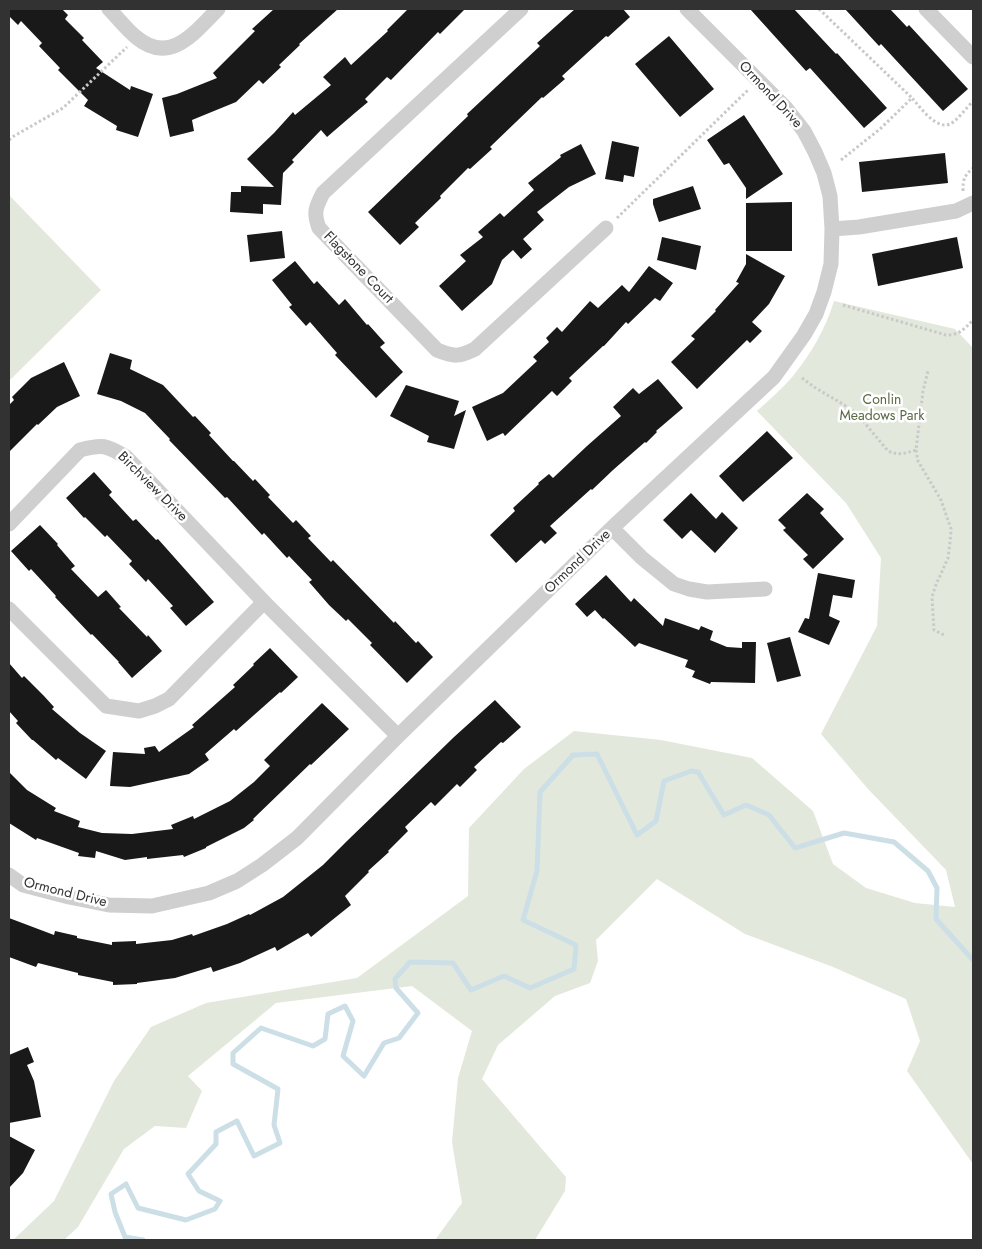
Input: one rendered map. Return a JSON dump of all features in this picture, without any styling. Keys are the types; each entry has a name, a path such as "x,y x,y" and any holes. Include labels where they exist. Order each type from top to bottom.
{"street":[{"path":"108,9 137,38 152,47 165,48 179,45 190,37 218,9"},
{"name":"Flagstone Court","path":"520,9 323,193 316,206 315,217 319,228 437,350 449,355 463,355 475,349 606,228"},
{"name":"Ormond Drive","path":"9,875 23,885 69,897 109,905 152,906 209,893 236,881 262,865 297,838 398,736 612,528 774,377 804,335 816,314 824,292 831,264 832,229 830,196 824,172 804,131 786,108 687,9"},
{"path":"926,9 973,57"},
{"path":"832,229 859,228 956,211 968,206"},
{"name":"Birchview Drive","path":"9,524 80,450 95,446 110,447 126,457 264,602 398,736"},
{"path":"612,528 642,558 674,584 707,592 765,589"},
{"path":"9,609 106,706 139,711 169,699 264,602"}],"path":[{"path":"819,9 935,122 942,125 949,124 973,101"},
{"path":"9,140 63,108 137,38"},
{"path":"606,228 757,80"},
{"path":"841,160 880,129 912,98"},
{"path":"968,206 963,183 965,176 973,168"},
{"path":"843,305 946,335 954,335 962,331 973,320"},
{"path":"928,371 923,391 916,450 918,461 941,500 950,529 948,558 932,597 934,630 946,636"},
{"path":"802,378 851,409 888,451 894,454 901,454 916,450"}],"green space":[{"path":"9,195 101,290 9,381"},
{"name":"Conlin Meadows Park","path":"834,301 955,329 973,348 973,1164 907,1071 920,1041 906,999 833,967 745,934 657,879 596,940 598,961 590,983 555,996 498,1045 482,1079 566,1177 565,1191 535,1240 435,1240 462,1203 452,1142 458,1078 472,1031 412,986 276,1003 188,1076 202,1091 186,1128 155,1126 124,1149 78,1227 64,1240 13,1240 54,1201 114,1081 151,1027 206,1003 357,978 468,896 469,828 524,769 574,731 661,740 752,758 813,811 833,864 866,888 915,903 955,907 946,870 868,789 821,734 877,626 881,558 846,503 757,411 800,368 822,331"}],"building":[{"path":"9,9 62,9 68,15 65,19 84,38 82,40 103,62 96,68 130,90 131,86 153,94 138,137 116,130 117,126 84,106 88,100 58,70 60,68 39,46 42,43 21,21 18,25 9,16"},
{"path":"274,9 338,9 299,44 279,65 281,67 263,84 259,80 236,102 192,120 194,131 170,137 162,98 217,78 213,73 255,31 252,29"},
{"path":"408,9 465,9 440,34 438,32 391,80 387,77 365,99 368,102 327,137 321,130 292,160 294,162 283,173 281,205 263,204 263,214 230,212 231,192 241,192 241,186 274,187 247,159 293,112 295,115 331,85 323,77 345,57 351,65 388,31"},
{"path":"575,9 623,9 630,17 562,76 565,79 542,97 490,147 492,149 470,169 468,168 415,223 419,227 400,245 368,212 468,116 467,114 540,46 537,43"},
{"path":"750,9 794,9 887,108 864,128 810,68 806,71"},
{"path":"845,9 890,9 907,27 909,25 968,89 943,111 881,44 879,46"},
{"path":"669,36 714,89 680,117 635,64"},
{"path":"744,115 783,174 746,199 746,188 729,163 724,165 707,140"},
{"path":"612,141 639,147 634,177 624,175 623,182 605,179"},
{"path":"581,144 596,174 569,187 537,212 544,220 523,239 532,249 521,259 513,250 502,260 492,284 462,311 439,286 466,261 460,255 483,237 478,232 500,213 504,217 534,190 528,183 561,157 560,155"},
{"path":"945,153 948,183 862,192 859,162"},
{"path":"693,186 701,209 659,222 653,199"},
{"path":"792,202 792,251 746,251 746,203"},
{"path":"282,231 285,258 250,262 247,235"},
{"path":"662,237 701,246 696,270 657,260"},
{"path":"957,237 963,268 878,286 872,254"},
{"path":"746,254 785,276 769,304 752,322 762,331 750,343 747,340 697,389 671,362 695,339 691,336 716,311 739,283 736,282 746,264"},
{"path":"295,261 314,284 317,281 339,305 345,299 385,343 380,347 403,372 376,398 335,355 337,353 310,322 306,326 289,307 292,305 272,280"},
{"path":"649,266 673,283 660,301 655,298 628,324 626,322 604,346 569,378 572,381 557,396 552,391 505,436 503,433 487,441 472,407 503,393 537,361 533,357 549,342 546,338 557,327 562,332 590,301 598,308 622,285 629,292"},
{"path":"110,353 132,360 130,369 163,385 211,433 209,435 233,461 253,481 255,479 270,495 268,497 293,523 296,520 311,536 308,538 331,562 333,560 394,623 395,621 416,643 418,641 433,657 407,683 348,619 346,621 329,605 309,582 312,580 289,556 287,558 264,533 262,535 145,413 121,401 97,394"},
{"path":"64,362 80,396 57,407 9,452 9,405 14,400 12,397 31,378"},
{"path":"658,379 683,408 656,431 646,443 550,526 557,533 545,544 541,540 516,563 490,535 515,511 513,508 538,483 549,474 553,478 621,416 613,407 633,388 639,394"},
{"path":"406,385 459,401 454,416 466,410 454,449 427,442 429,436 390,416"},
{"path":"767,431 793,458 743,502 719,476"},
{"path":"94,472 112,492 109,495 133,521 136,519 156,540 158,539 214,602 186,626 170,608 173,606 148,579 146,582 129,564 132,561 107,535 105,537 84,518 66,498"},
{"path":"691,493 716,519 722,512 738,528 715,553 691,530 682,539 663,520"},
{"path":"807,493 824,509 820,513 844,539 813,569 803,559 808,555 783,530 786,528 778,520"},
{"path":"40,525 75,566 71,569 98,597 106,590 121,607 119,608 162,651 132,678 31,569 29,571 11,551"},
{"path":"818,573 855,580 852,598 833,595 829,616 840,621 829,645 798,632 805,618 809,619"},
{"path":"606,575 631,602 634,598 663,626 665,618 699,630 701,626 713,631 710,640 727,647 742,648 742,642 756,642 755,683 711,682 710,684 692,677 695,671 685,667 688,660 639,643 635,647 595,610 587,617 575,604"},
{"path":"790,637 801,676 777,682 767,643"},
{"path":"270,648 298,677 236,731 234,729 205,754 209,760 189,774 130,787 110,786 113,752 145,754 144,748 155,746 159,752 194,727 192,725 235,687 233,685"},
{"path":"9,663 22,678 24,676 44,696 54,707 52,709 80,733 106,751 86,779 58,758 56,760 32,740 16,723 18,721 9,711"},
{"path":"495,700 521,727 503,743 501,742 474,767 477,770 460,787 457,784 435,806 431,802 405,827 408,831 345,896 351,905 311,937 308,933 277,951 275,947 240,963 213,972 211,967 175,978 137,984 113,985 113,982 78,975 78,973 38,963 36,967 9,957 9,918 54,935 55,931 77,936 77,938 112,945 112,942 136,941 136,944 172,940 192,934 193,936 250,915 283,897 323,865 454,737"},
{"path":"322,703 349,729 244,828 184,857 183,855 125,860 96,851 95,858 78,856 79,853 37,838 36,840 9,823 9,772 27,790 56,808 54,811 80,821 78,827 102,833 132,834 173,829 171,825 193,816 194,819 230,801 254,782 270,766 264,760"},
{"path":"28,1047 34,1062 27,1065 34,1081 41,1117 9,1123 9,1055"},
{"path":"9,1136 35,1150 23,1173 9,1188"}],"waterway":[{"path":"143,1240 125,1237 115,1212 111,1194 126,1184 138,1208 186,1220 215,1209 220,1201 199,1191 188,1174 216,1144 216,1132 237,1121 254,1156 280,1143 274,1125 278,1089 233,1064 233,1053 261,1028 313,1046 325,1039 328,1014 345,1006 353,1021 343,1056 364,1076 384,1043 399,1038 418,1013 396,988 395,979 410,962 453,963 471,990 504,976 530,988 574,969 576,945 523,920 537,871 540,792 573,755 597,754 637,835 656,821 664,781 691,771 698,772 724,815 746,805 769,815 795,848 844,833 894,842 928,871 937,888 936,919 973,960"}]}
